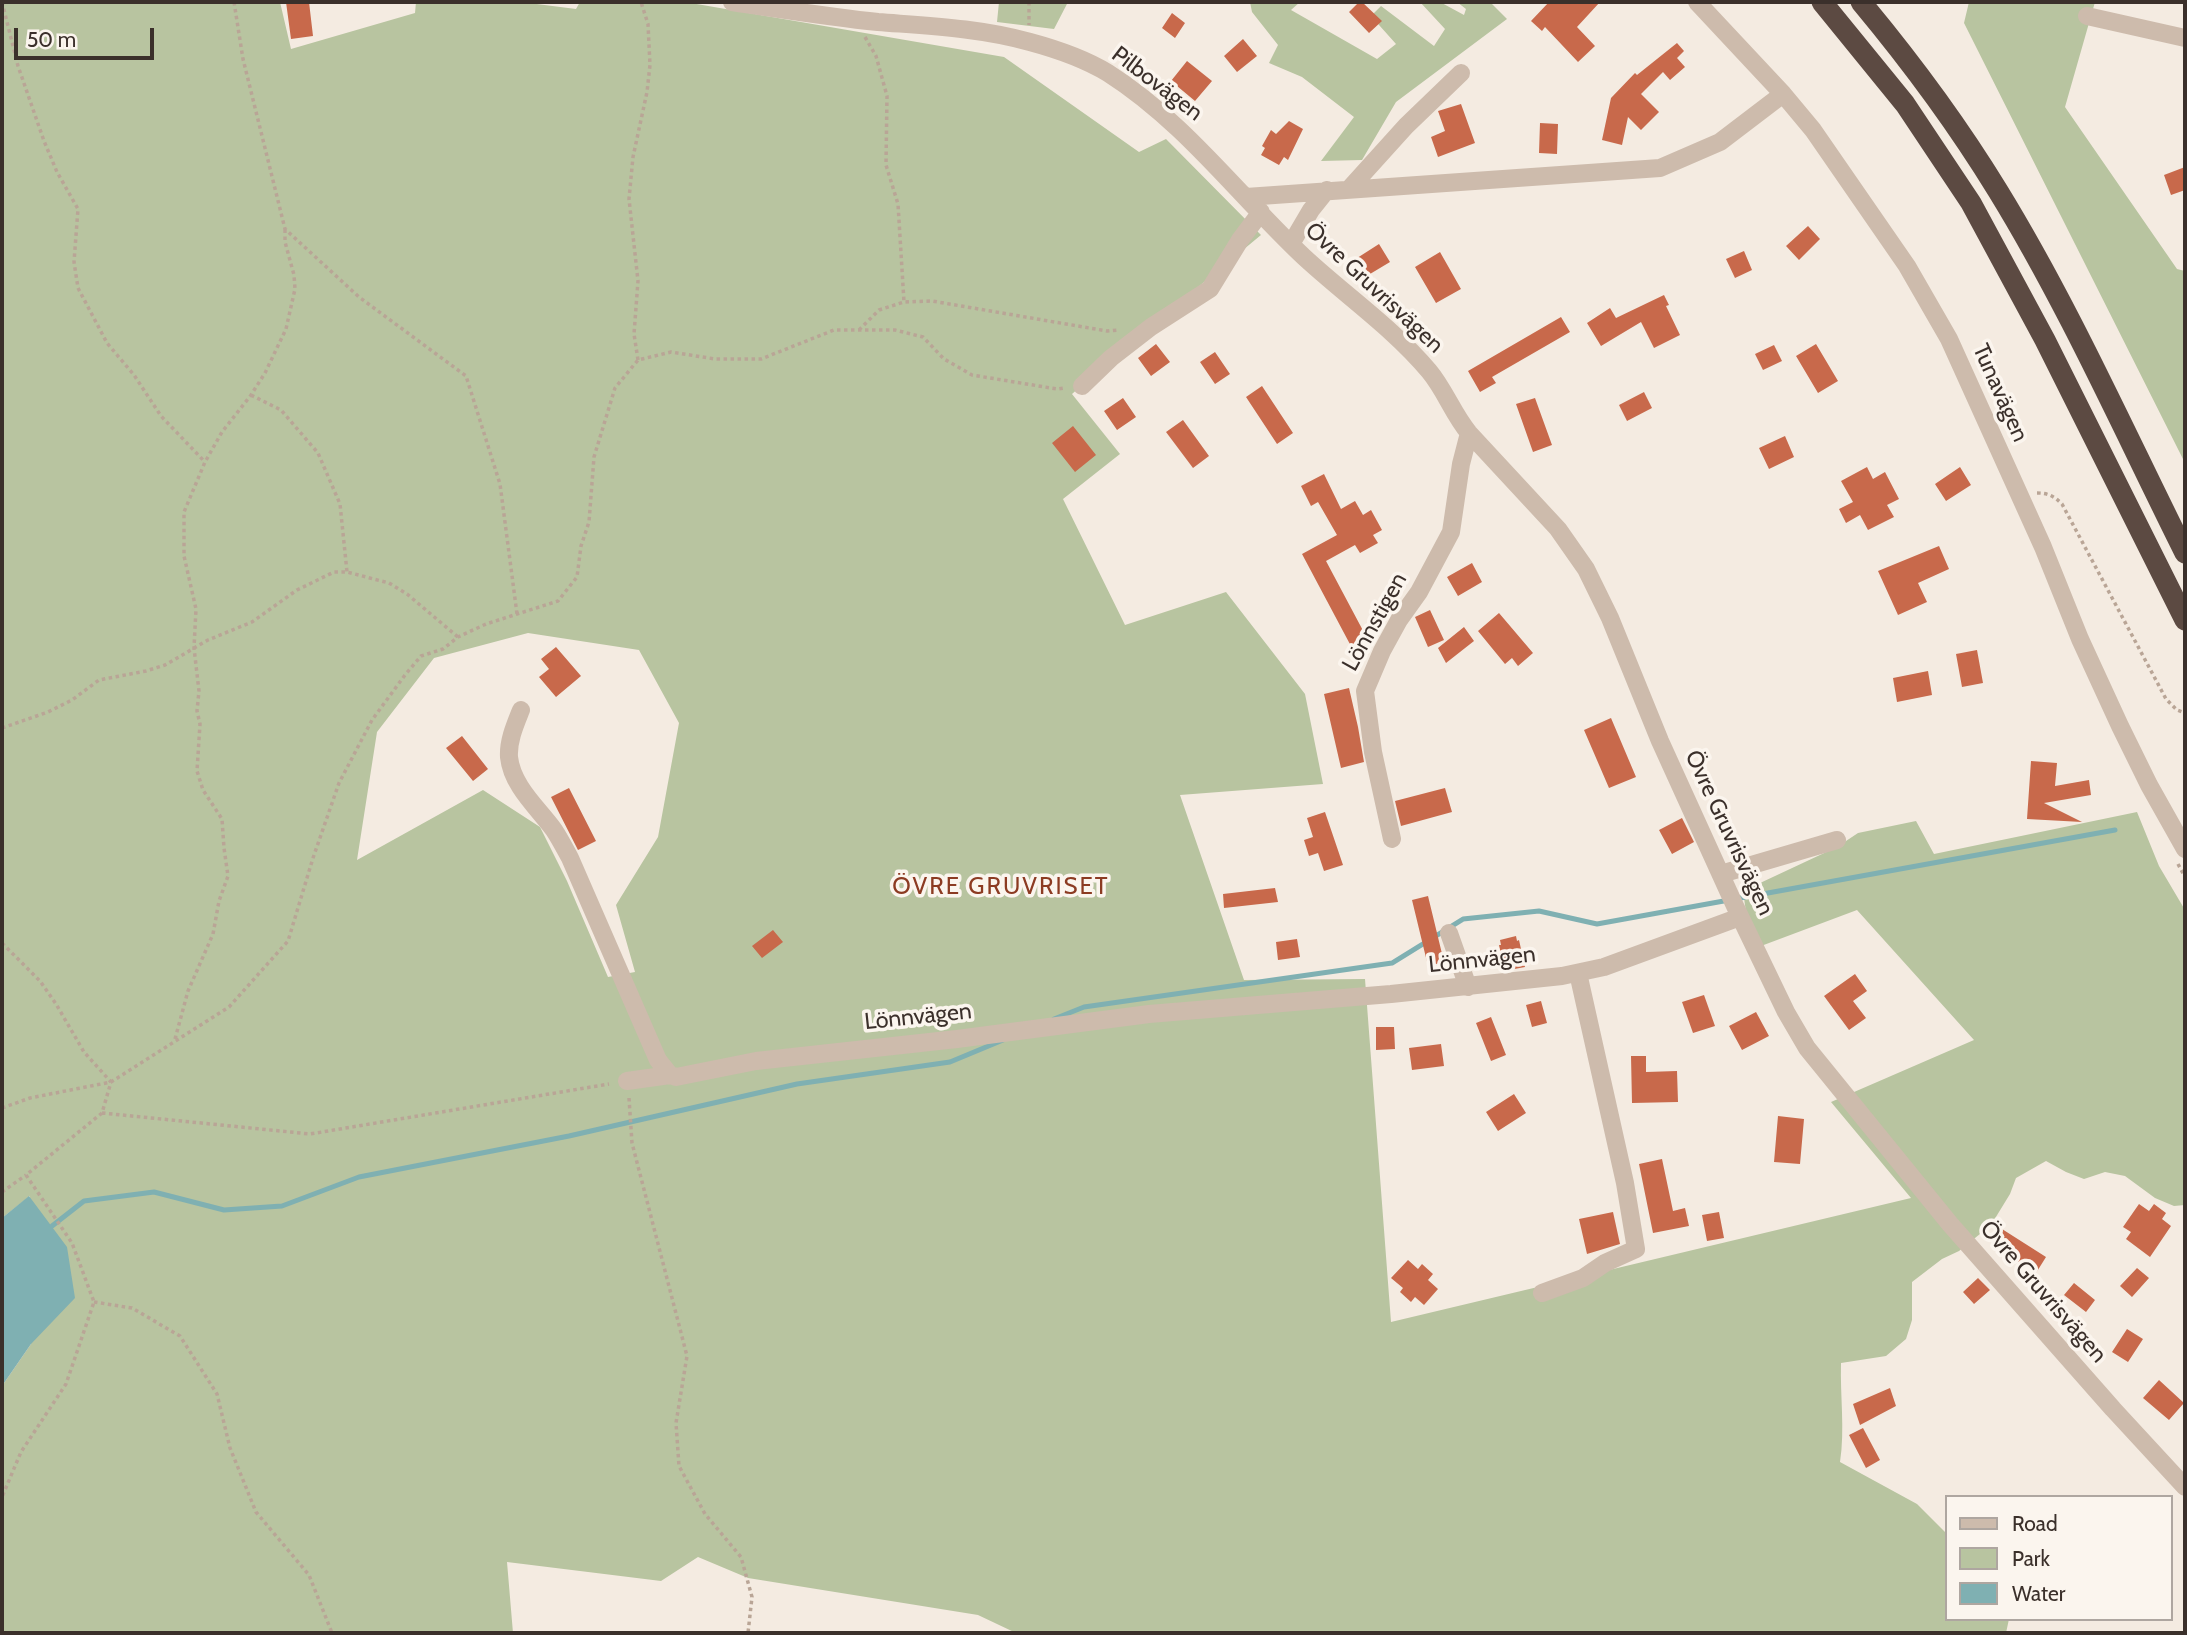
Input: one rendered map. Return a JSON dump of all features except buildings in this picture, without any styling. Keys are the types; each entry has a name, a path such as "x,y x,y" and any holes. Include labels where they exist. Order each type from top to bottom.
{"highway":[{"path":"1822,2 1905,104 1976,213 2045,340 2185,620"},
{"path":"1861,2 1931,90 1998,191 2048,281 2185,553"}],"street":[{"name":"Pilbovägen","path":"732,2 808,8 855,19 962,29 1028,41 1076,58 1106,72 1153,107 1208,157 1246,197"},
{"name":"Tunavägen","path":"1697,2 1813,130 1907,266 1949,339 2022,499 2080,639 2178,851"},
{"path":"2087,16 2185,38"},
{"path":"1350,188 1406,126 1461,73"},
{"path":"1246,197 1660,168 1720,142 1783,94"},
{"path":"1291,244 1311,210 1327,190"},
{"name":"Övre Gruvrisvägen","path":"1246,197 1291,244 1415,356 1441,388 1458,420 1558,528 1586,569 1610,618 1660,741 1735,905 1786,1013 1816,1060 1942,1214 2185,1487"},
{"path":"1082,386 1111,358 1151,327 1210,289 1261,212"},
{"name":"Lönnstigen","path":"1392,839 1373,752 1365,691 1382,651 1419,592 1451,532 1461,464 1469,433"},
{"path":"521,710 510,745 512,772 570,858 658,1060 670,1075"},
{"path":"1721,874 1837,840"},
{"name":"Lönnvägen","path":"628,1081 670,1075 676,1077 756,1061 1149,1014 1468,986 1578,973 1604,967 1735,905"},
{"path":"1449,933 1468,986"},
{"path":"1542,1293 1583,1278 1605,1263 1636,1249 1620,1161 1578,973"}],"path":[{"path":"2,2 18,66 44,141 57,172 78,209 74,262 78,288 107,343 134,375 161,416 205,462"},
{"path":"174,1041 188,991 213,934 219,901 228,876 222,820 203,790 197,771 200,724 194,648 196,608 184,556 184,512 205,462 222,432 265,373 286,329 295,289 285,242 285,229 243,59 234,2"},
{"path":"638,360 634,334 638,281 629,198 633,157 648,92 650,65 648,24 641,2"},
{"path":"855,19 876,56 887,96 886,165 898,204 904,302"},
{"path":"285,229 359,297 466,376 500,484 517,614"},
{"path":"859,330 879,310 904,302 932,301 1107,331 1151,327"},
{"path":"2,1108 30,1098 111,1082 229,1007 288,941 339,783 372,720 421,656 443,649 458,637 486,624 558,601 577,577 581,547 589,522 594,457 615,387 638,360 671,352 715,359 761,359 834,330 895,330 923,337 944,359 972,375 1058,389"},
{"path":"251,395 281,410 318,453 340,504 347,572"},
{"path":"2022,499 2047,493 2062,504 2166,699 2185,713"},
{"path":"2,728 48,712 72,700 99,680 165,665 208,640 252,622 309,584 334,572 347,572 389,583 407,594 458,637"},
{"path":"2178,851 2185,877"},
{"path":"2,943 9,953 40,981 84,1052 111,1082"},
{"path":"102,1112 310,1134 628,1081 632,1143 687,1356 676,1423 679,1465 705,1514 740,1557 752,1597 748,1633"},
{"path":"2,1192 102,1112 111,1082"},
{"path":"2,1497 21,1452 66,1384 94,1302 72,1243 26,1175"},
{"path":"94,1302 132,1308 180,1336 218,1394 230,1448 256,1512 309,1575 332,1633"}],"green space":[{"path":"2,2 280,2 291,49 415,13 416,2 521,2 576,9 580,2 685,2 1004,57 1139,152 1166,139 1261,235 1072,394 1120,454 1063,499 1125,625 1226,592 1305,694 1323,784 1180,795 1244,980 1365,979 1391,1322 1911,1198 1831,1102 1974,1040 1857,910 1761,946 1747,919 1743,891 1837,847 1858,833 1916,821 1934,854 2137,812 2159,866 2185,910 2185,1205 2174,1206 2155,1198 2125,1176 2105,1172 2084,1179 2046,1161 2016,1178 2010,1194 1991,1225 1959,1251 1942,1259 1912,1282 1912,1320 1906,1339 1886,1356 1841,1363 1840,1462 1917,1504 1946,1533 1946,1621 2009,1621 2006,1633 1016,1633 978,1615 748,1578 698,1557 661,1581 507,1562 513,1633 2,1633 2,1386 31,1344 30,1196 2,1218","holes":["528,633 639,650 679,723 658,837 616,905 635,972 608,977 567,881 540,827 483,790 357,860 377,732 434,658"]},
{"path":"999,2 1068,2 1054,29 997,22"},
{"path":"1250,2 1300,2 1291,10 1377,59 1396,44 1371,16 1381,6 1434,46 1445,29 1420,2 1440,2 1464,15 1466,9 1457,2 1490,2 1507,19 1396,102 1362,160 1321,161 1354,117 1302,77 1269,63 1278,45 1252,12"},
{"path":"1969,2 2095,2 2065,107 2177,269 2185,271 2185,463 1964,23"}],"water":[{"path":"29,1196 67,1247 75,1298 31,1344 2,1386 2,1218"}],"waterway":[{"path":"1054,1019 1084,1007 1392,963 1463,919 1539,911 1597,924 2115,830"},
{"path":"52,1226 84,1201 154,1192 224,1210 282,1206 359,1177 569,1136 797,1084 950,1062 1003,1040"}],"district":[{"name":"ÖVRE GRUVRISET","path":"1001,887"}]}
